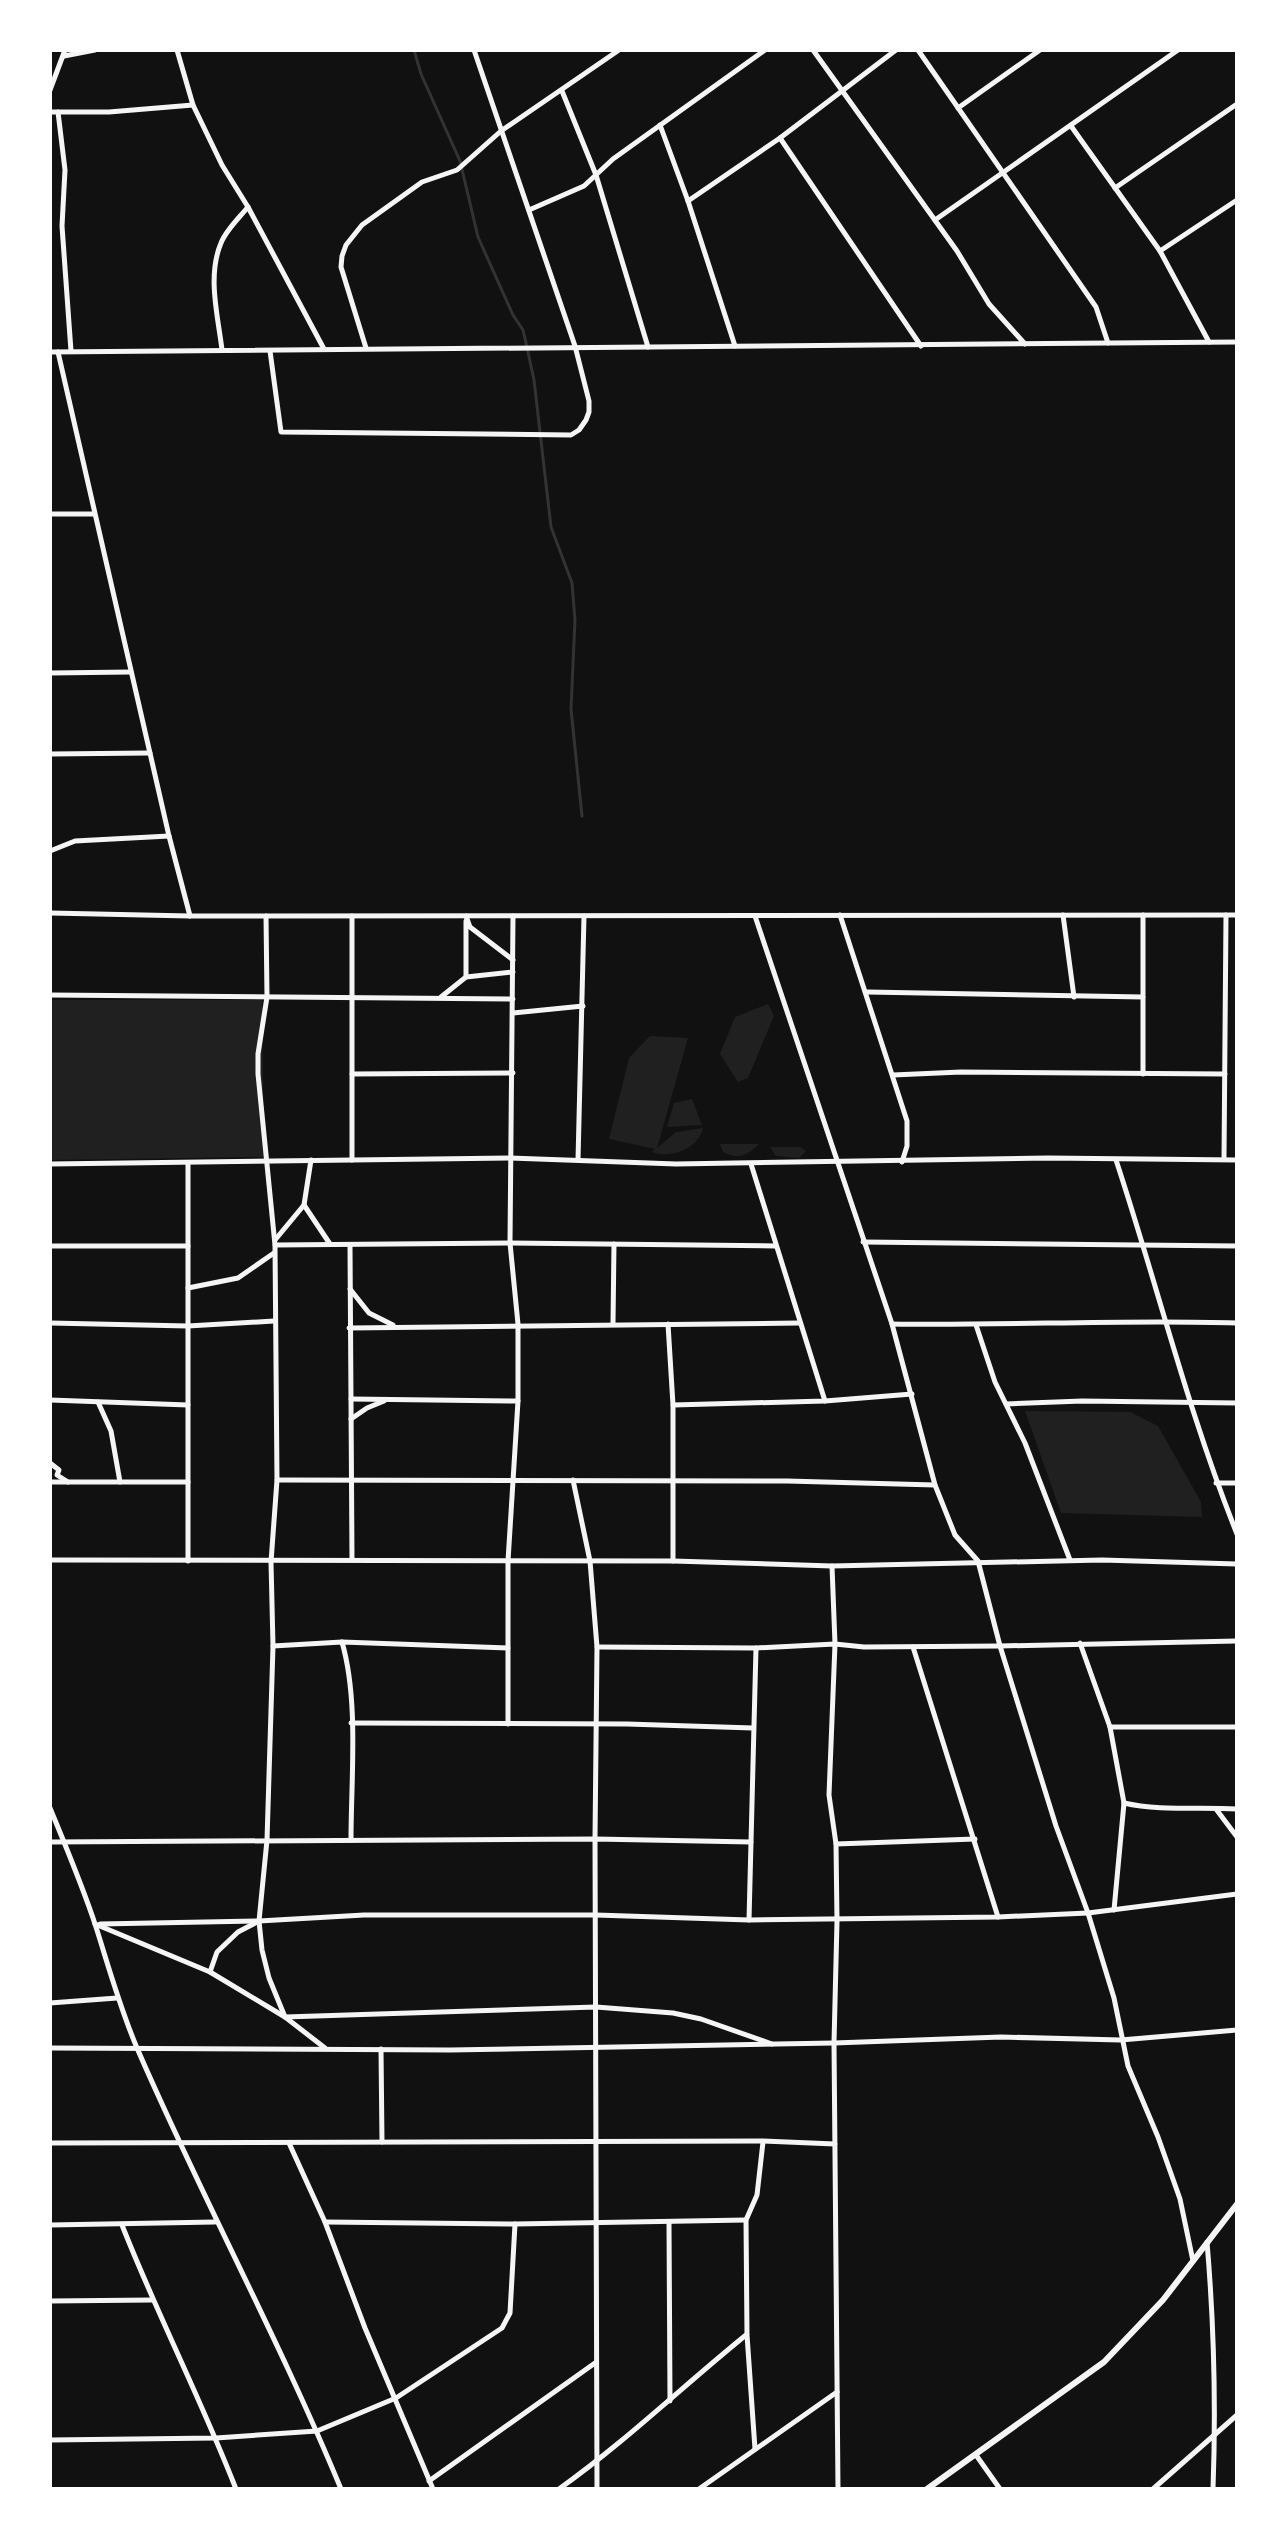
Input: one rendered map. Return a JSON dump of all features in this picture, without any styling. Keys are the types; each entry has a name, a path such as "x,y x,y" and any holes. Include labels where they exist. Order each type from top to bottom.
{"street":[{"path":"50,90 64,53 95,50"},
{"path":"177,50 193,105 222,165 324,349"},
{"path":"270,350 281,432 571,435 579,430 589,412 575,346 474,50"},
{"path":"366,348 341,267 346,245 362,225 422,182 457,170 501,131 619,50"},
{"path":"529,210 584,186 660,125 765,50"},
{"path":"813,50 935,220 989,304 1025,345"},
{"path":"688,201 780,138 896,50"},
{"path":"918,50 1096,307 1108,343"},
{"path":"958,108 1040,50"},
{"path":"935,220 1178,50"},
{"path":"562,91 596,175 648,347"},
{"path":"1115,188 1237,104"},
{"path":"50,112 109,112 193,105"},
{"path":"58,112 65,170 62,226 71,351"},
{"path":"660,125 735,346"},
{"path":"1071,126 1160,251 1209,342"},
{"path":"780,138 921,346"},
{"path":"1160,251 1237,200"},
{"path":"222,350 215,298 215,269 220,243 248,207"},
{"path":"50,352 1237,342"},
{"path":"58,352 190,916"},
{"path":"50,514 94,514"},
{"path":"50,673 131,672"},
{"path":"50,754 150,753"},
{"path":"50,851 75,841 169,836"},
{"path":"50,913 190,916 1237,915"},
{"path":"840,915 907,1121 907,1146 902,1162"},
{"path":"1063,915 1074,997"},
{"path":"1143,915 1143,1074"},
{"path":"1224,1159 1226,915"},
{"path":"266,916 267,997 258,1074 275,1243 277,1480 271,1562 273,1646 267,1840 259,1921 269,1978 285,2017"},
{"path":"352,916 352,1160"},
{"path":"466,916 470,927 513,960"},
{"path":"466,916 466,977"},
{"path":"508,1724 508,1561 518,1401 518,1324 510,1243 513,916"},
{"path":"578,1160 584,916"},
{"path":"755,916 892,1324 935,1485 955,1535 978,1561 1000,1646 1117,2009 1128,2066 1176,2187 1193,2261"},
{"path":"440,998 466,977 513,972"},
{"path":"867,992 1143,997"},
{"path":"50,995 513,999"},
{"path":"513,1013 583,1006"},
{"path":"893,1075 996,1071 1225,1074"},
{"path":"352,1074 513,1073"},
{"path":"50,1164 510,1158 751,1164 1237,1160"},
{"path":"275,1243 304,1205 311,1160"},
{"path":"1116,1160 1190,1403 1216,1483 1237,1534"},
{"path":"188,1164 188,1561"},
{"path":"751,1164 825,1401"},
{"path":"304,1205 331,1245"},
{"path":"863,1242 1237,1246"},
{"path":"275,1243 776,1246"},
{"path":"613,1324 614,1244"},
{"path":"350,1245 352,1560"},
{"path":"50,1246 188,1246"},
{"path":"188,1288 238,1278 275,1253"},
{"path":"349,1288 369,1313 402,1326"},
{"path":"50,1323 188,1326 274,1321"},
{"path":"349,1328 799,1323"},
{"path":"892,1324 1237,1323"},
{"path":"668,1324 673,1405 673,1561"},
{"path":"976,1325 986,1359 1025,1443 1070,1560"},
{"path":"673,1405 825,1401 912,1394"},
{"path":"351,1399 518,1401"},
{"path":"50,1400 188,1405"},
{"path":"351,1420 367,1408 387,1400"},
{"path":"1006,1404 1082,1401 1237,1403"},
{"path":"98,1402 111,1431 120,1482"},
{"path":"50,1463 59,1470 53,1475 68,1482"},
{"path":"277,1480 787,1481 935,1485"},
{"path":"573,1480 590,1561 597,1647 597,2489"},
{"path":"50,1482 188,1482"},
{"path":"1216,1483 1237,1483"},
{"path":"50,1560 673,1561 832,1566 1070,1560 1237,1564"},
{"path":"832,1566 835,1644 829,1795 836,1844 837,1921 834,2043 838,2489"},
{"path":"597,1647 756,1648 835,1644 913,1647 1237,1641"},
{"path":"273,1646 342,1642 508,1648"},
{"path":"342,1642 348,1668 351,1723 351,1840"},
{"path":"1080,1643 1110,1727 1124,1803 1114,1910"},
{"path":"913,1647 998,1917"},
{"path":"749,1920 756,1648"},
{"path":"351,1723 627,1724 753,1728"},
{"path":"1110,1727 1237,1727"},
{"path":"1124,1803 1146,1809 1237,1809"},
{"path":"50,1808 95,1924 117,1998 137,2047 215,2222 317,2431 341,2489"},
{"path":"1216,1808 1237,1837"},
{"path":"50,1842 595,1839 751,1842"},
{"path":"836,1844 975,1839"},
{"path":"95,1924 259,1921 364,1915 596,1915 837,1921 998,1917 1088,1913 1237,1894"},
{"path":"210,1972 217,1952 238,1932 259,1921"},
{"path":"95,1924 210,1972 285,2017 325,2048"},
{"path":"50,2003 117,1998"},
{"path":"285,2017 596,2007 673,2013 701,2019 772,2044"},
{"path":"50,2048 450,2050 1001,2037 1121,2040 1237,2030"},
{"path":"381,2049 382,2142"},
{"path":"50,2143 763,2141 835,2144"},
{"path":"755,2449 747,2335 746,2220 757,2195 763,2141"},
{"path":"289,2142 325,2222 365,2328 433,2489"},
{"path":"927,2489 1104,2362 1150,2315 1237,2204"},
{"path":"325,2222 515,2224 746,2220"},
{"path":"50,2225 215,2222"},
{"path":"669,2222 670,2402"},
{"path":"50,2440 216,2438 317,2431 396,2398 502,2328 510,2313 515,2224"},
{"path":"122,2225 236,2489"},
{"path":"1207,2241 1215,2436 1213,2489"},
{"path":"50,2301 152,2300"},
{"path":"559,2489 597,2462 747,2335"},
{"path":"429,2481 596,2363"},
{"path":"699,2489 837,2391"},
{"path":"1153,2489 1237,2415"},
{"path":"976,2455 1000,2489"}],"shaded area":[{"path":"50,1000 262,1000 264,1157 50,1160"},
{"path":"768,1004 774,1016 748,1078 738,1082 720,1054 735,1017"},
{"path":"650,1036 688,1038 657,1148 676,1132 703,1128 696,1142 675,1153 659,1154 652,1152 655,1149 609,1139 629,1058"},
{"path":"692,1099 702,1125 667,1127 674,1103"},
{"path":"720,1144 759,1144 746,1154 734,1156 723,1152"},
{"path":"770,1147 800,1147 806,1151 799,1158 776,1156"},
{"path":"1025,1411 1130,1412 1158,1426 1201,1502 1202,1517 1061,1513"}],"waterway":[{"path":"414,50 421,74 460,161 478,237 513,315 523,330 526,343 534,380 551,527 572,583 575,620 571,709 582,816"}]}
